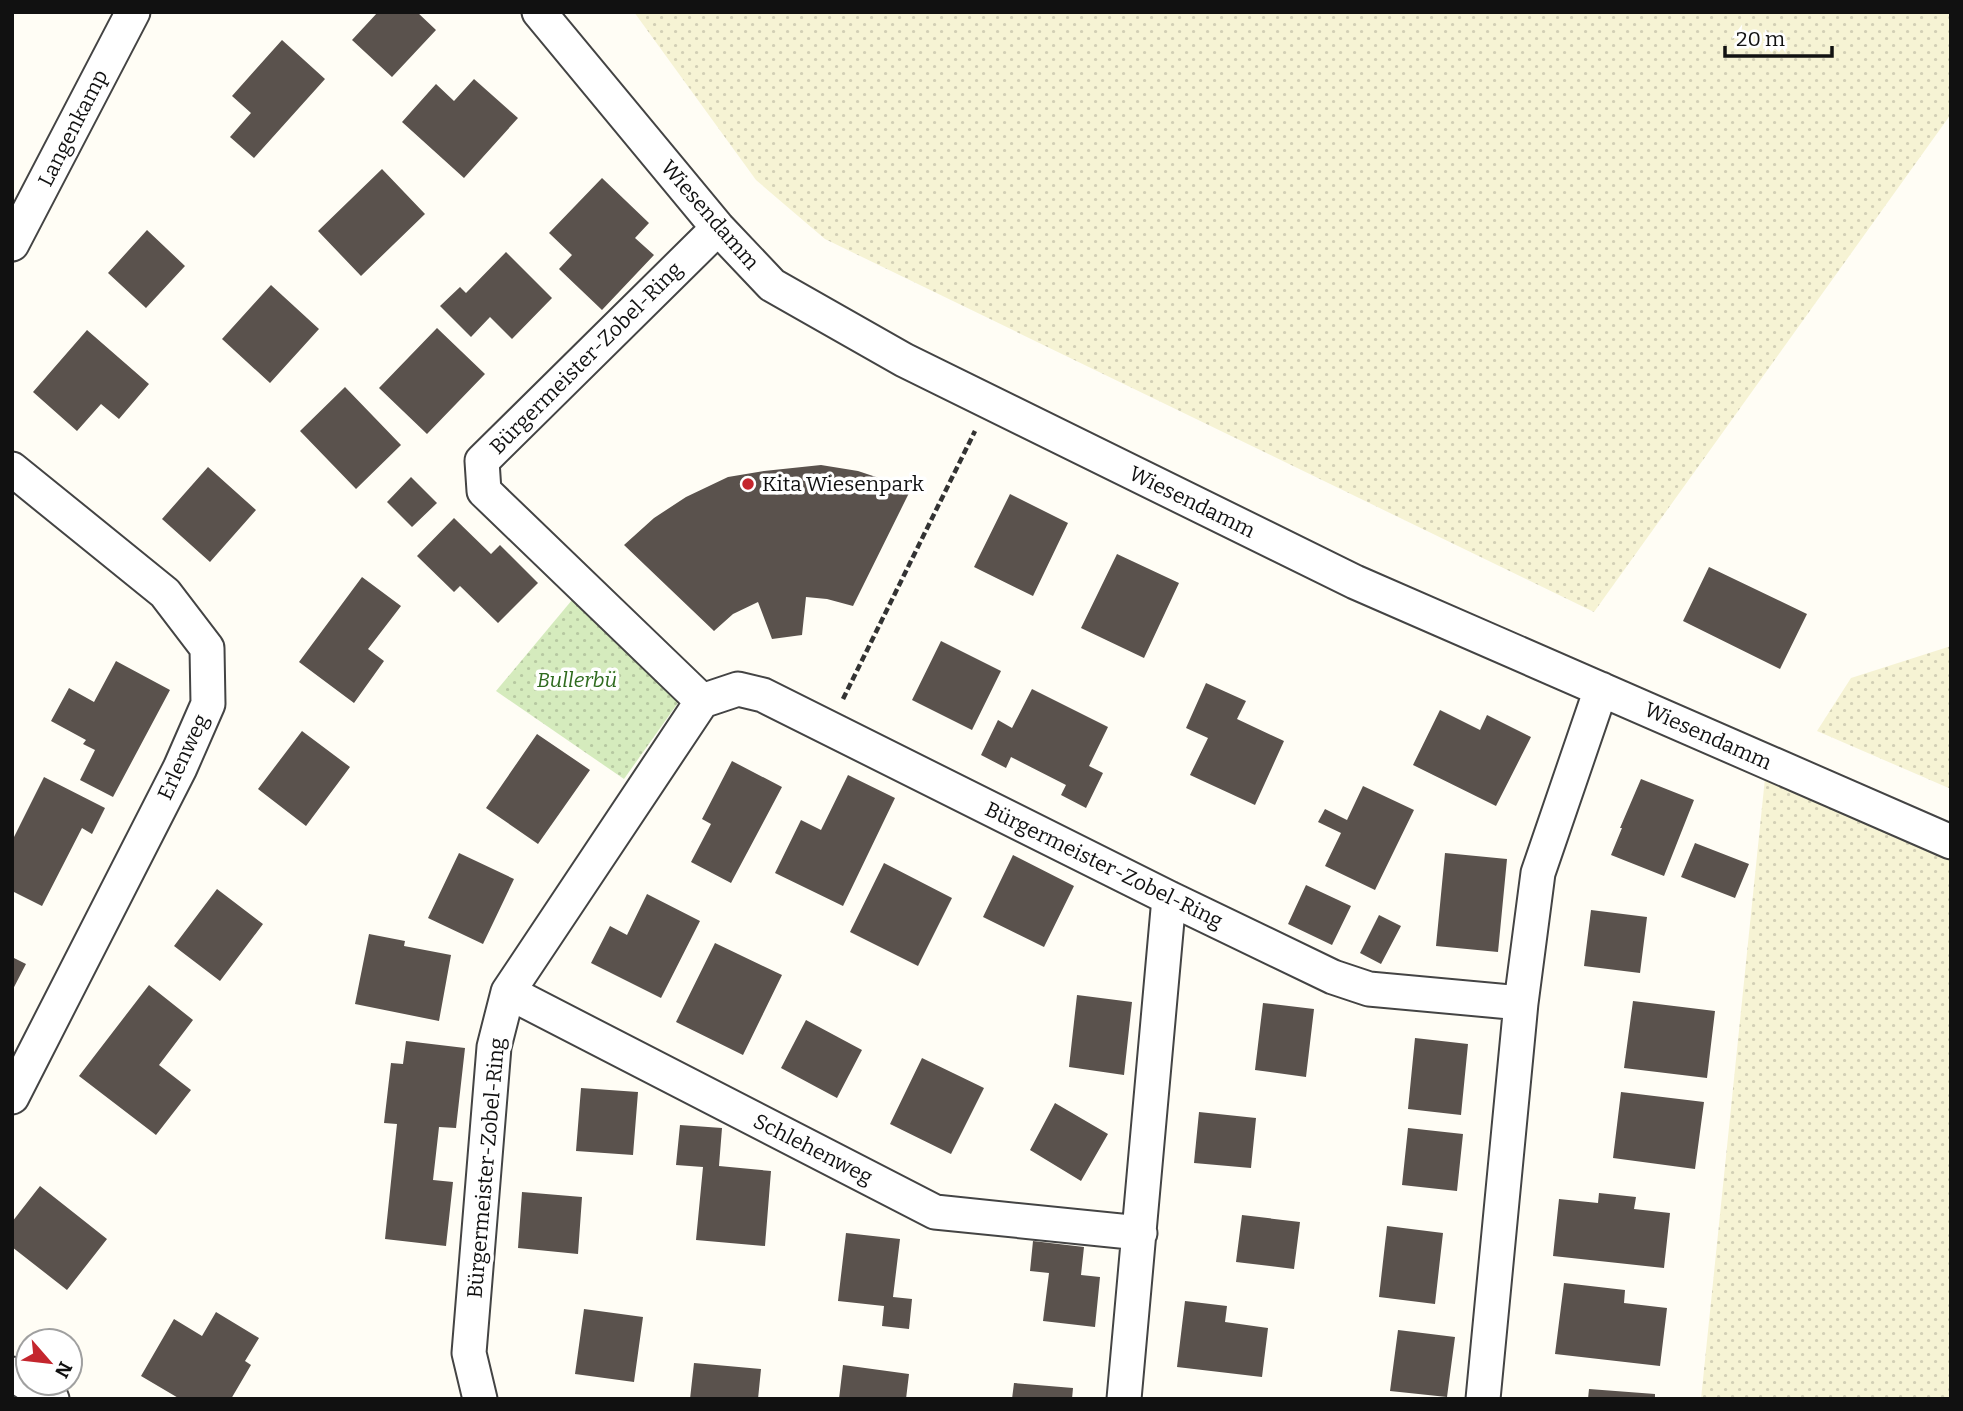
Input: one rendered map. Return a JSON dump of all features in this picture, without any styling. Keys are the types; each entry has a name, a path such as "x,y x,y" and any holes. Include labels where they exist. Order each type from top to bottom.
{"street":[{"name":"Langenkamp","path":"12,243 22,203 133,12"},
{"name":"Wiesendamm","path":"539,12 718,228 772,285 904,360 1355,582 1951,842"},
{"name":"Bürgermeister-Zobel-Ring","path":"702,701 484,491 482,461 718,228"},
{"name":"Erlenweg","path":"12,469 165,593 207,648 208,704 180,768 12,1097"},
{"name":"Bürgermeister-Zobel-Ring","path":"480,1399 469,1353 495,1047 508,992 702,701 738,689 763,695 1333,977 1368,989 1521,1003"},
{"path":"1483,1399 1521,1003 1538,873 1601,689"},
{"path":"1124,1399 1170,898"},
{"name":"Schlehenweg","path":"508,992 935,1212 1140,1233"},
{"path":"12,1374 52,1399"}],"path":[{"path":"829,728 989,401"}],"shaded area":[{"path":"634,12 1951,12 1951,114 1594,612 825,239 756,180"},
{"path":"1951,646 1951,789 1817,731 1851,678"},
{"path":"1765,778 1951,861 1951,1399 1701,1399"}],"green space":[{"name":"Bullerbü","path":"572,600 680,700 624,779 496,691"}],"building":[{"path":"378,12 417,12 436,30 392,77 352,40"},
{"path":"282,40 325,79 254,158 230,137 251,113 232,96"},
{"path":"474,79 518,118 464,178 402,122 436,84 454,101"},
{"path":"382,169 425,214 361,276 318,231"},
{"path":"602,178 649,223 635,238 654,255 602,310 559,269 572,255 549,233"},
{"path":"147,230 185,266 146,308 108,273"},
{"path":"506,252 552,298 512,339 490,317 471,337 440,306 460,287 466,293"},
{"path":"271,285 319,329 270,383 222,339"},
{"path":"437,328 485,374 427,434 379,388"},
{"path":"87,330 149,384 119,419 101,404 77,431 33,392"},
{"path":"345,387 401,445 356,489 300,431"},
{"path":"821,465 858,471 882,479 909,493 853,606 806,597 802,635 772,639 758,602 733,614 714,631 624,545 654,518 686,497 728,477"},
{"path":"208,467 256,510 210,562 162,519"},
{"path":"411,477 437,503 412,527 387,502"},
{"path":"1010,494 1068,523 1033,596 974,567"},
{"path":"454,518 491,554 500,545 538,583 498,623 460,586 454,592 417,556"},
{"path":"1117,554 1179,583 1144,658 1081,628"},
{"path":"1709,567 1807,614 1780,669 1683,621"},
{"path":"362,577 401,606 368,649 384,661 354,703 299,662"},
{"path":"941,641 1001,671 972,730 912,700"},
{"path":"116,661 170,690 113,797 80,780 95,750 83,744 86,740 51,721 69,688 94,702"},
{"path":"1206,683 1246,701 1237,719 1284,741 1255,805 1190,775 1208,738 1186,728"},
{"path":"1032,689 1108,727 1089,766 1103,773 1086,808 1061,795 1066,785 1011,757 1006,768 981,755 998,720 1012,728"},
{"path":"1440,710 1480,730 1487,715 1531,737 1496,806 1413,765"},
{"path":"302,731 350,767 306,826 258,789"},
{"path":"537,734 590,770 538,844 486,808"},
{"path":"732,761 782,787 731,883 691,862 711,824 702,819"},
{"path":"848,775 895,798 843,906 775,873 801,820 821,830"},
{"path":"44,777 105,808 92,834 82,828 42,906 12,891 12,841"},
{"path":"1641,779 1694,800 1664,876 1611,855"},
{"path":"1363,786 1414,810 1375,890 1325,866 1341,833 1318,822 1325,809 1347,820"},
{"path":"1695,843 1749,864 1735,898 1681,877"},
{"path":"459,853 514,879 483,944 428,918"},
{"path":"1445,853 1507,859 1498,952 1436,946"},
{"path":"1013,855 1074,886 1044,947 983,917"},
{"path":"884,863 952,898 918,966 850,932"},
{"path":"1306,885 1351,906 1332,945 1288,924"},
{"path":"217,889 263,924 220,981 174,946"},
{"path":"647,894 700,921 661,998 591,963 610,926 627,935"},
{"path":"1591,910 1647,917 1640,973 1584,966"},
{"path":"1379,915 1401,926 1381,964 1360,953"},
{"path":"369,934 405,941 404,946 451,955 439,1021 355,1004"},
{"path":"715,943 782,975 743,1055 676,1022"},
{"path":"12,957 26,964 12,991"},
{"path":"149,985 193,1020 159,1065 191,1090 156,1135 79,1076"},
{"path":"1077,995 1132,1002 1124,1075 1069,1067"},
{"path":"1633,1001 1715,1011 1707,1078 1624,1068"},
{"path":"1263,1003 1314,1009 1306,1077 1255,1070"},
{"path":"806,1020 862,1050 837,1098 781,1068"},
{"path":"1415,1038 1468,1044 1461,1115 1408,1109"},
{"path":"406,1041 465,1048 456,1128 439,1127 433,1180 453,1182 446,1246 385,1239 397,1124 384,1123 391,1063 403,1064"},
{"path":"922,1058 984,1088 951,1154 890,1124"},
{"path":"581,1088 638,1092 633,1155 576,1151"},
{"path":"1621,1092 1704,1102 1695,1169 1613,1158"},
{"path":"1055,1103 1108,1134 1081,1181 1030,1150"},
{"path":"1199,1112 1256,1118 1251,1168 1194,1163"},
{"path":"680,1125 722,1128 719,1166 771,1171 765,1246 696,1240 703,1167 676,1165"},
{"path":"1408,1128 1463,1134 1457,1191 1402,1185"},
{"path":"40,1186 107,1239 67,1290 12,1247 12,1222"},
{"path":"522,1192 582,1197 578,1254 518,1248"},
{"path":"1599,1193 1636,1197 1634,1209 1670,1213 1664,1268 1553,1256 1559,1199 1598,1203"},
{"path":"1242,1215 1300,1222 1294,1269 1236,1262"},
{"path":"1387,1226 1443,1233 1435,1304 1379,1297"},
{"path":"846,1233 900,1239 893,1297 912,1299 909,1329 882,1326 884,1306 838,1301"},
{"path":"1033,1241 1084,1247 1081,1275 1100,1277 1095,1327 1043,1321 1049,1273 1030,1271"},
{"path":"1564,1283 1625,1290 1624,1303 1667,1308 1660,1366 1555,1354"},
{"path":"1185,1301 1227,1306 1225,1322 1268,1328 1262,1377 1177,1367"},
{"path":"584,1309 643,1317 634,1382 575,1374"},
{"path":"216,1312 259,1338 245,1361 251,1365 231,1399 180,1399 141,1376 174,1319 202,1336"},
{"path":"1398,1330 1455,1337 1447,1397 1390,1391"},
{"path":"694,1363 761,1369 758,1399 690,1399"},
{"path":"843,1365 909,1374 906,1399 839,1399"},
{"path":"1014,1383 1073,1388 1072,1399 1012,1399"},
{"path":"1589,1389 1655,1394 1655,1399 1588,1399"}],"place":[{"name":"Kita Wiesenpark","path":"748,484"}]}
